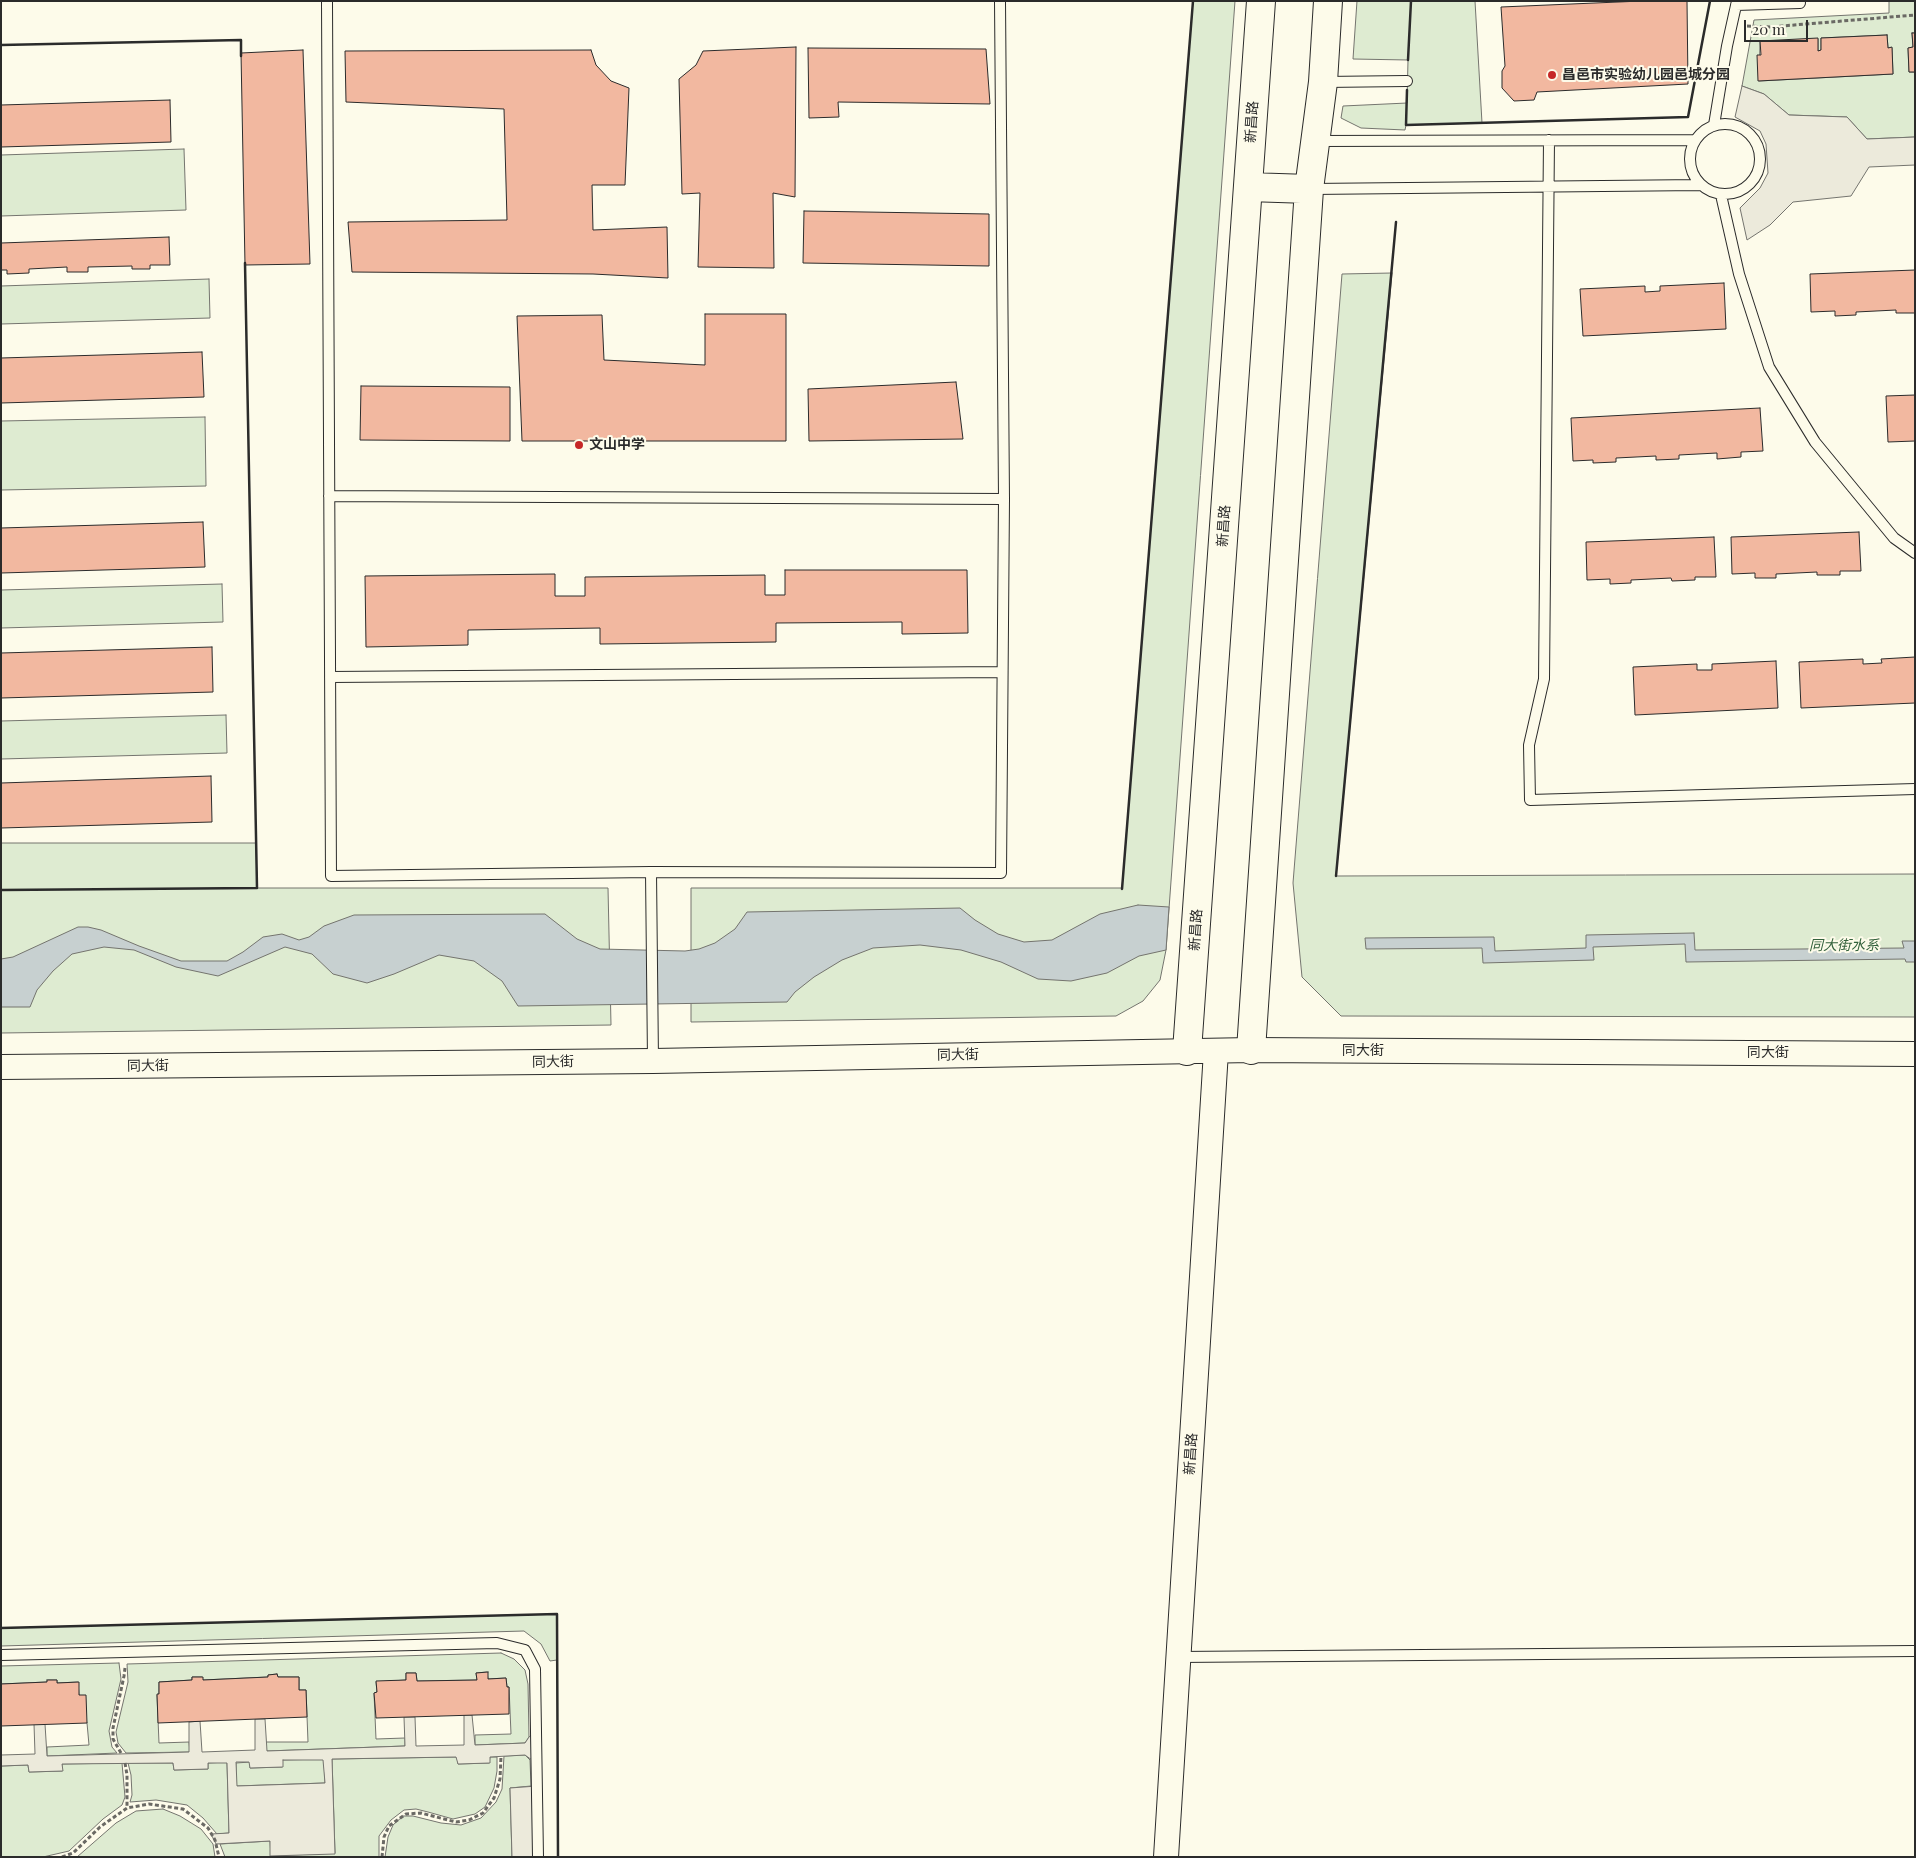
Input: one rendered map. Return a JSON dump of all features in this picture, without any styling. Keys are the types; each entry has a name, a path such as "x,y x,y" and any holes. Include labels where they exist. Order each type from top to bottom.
{"main road":[{"name":"新昌路","path":"1187,1051 1261,1"},
{"path":"1252,1050 1309,189 1322,82 1328,1"},
{"path":"1248,187 1309,189"}],"street":[{"name":"同大街","path":"1,1067 653,1061 1252,1050 1915,1054"},
{"name":"新昌路","path":"1166,1857 1216,1051"}],"lane":[{"path":"327,1 331,876 651,872 1000,873 1004,499 1000,1"},
{"path":"1714,126 1737,3 1800,3"},
{"path":"1322,82 1408,81"},
{"path":"1731,125 1747,131 1757,145 1761,162 1758,173 1752,183 1743,190 1732,194 1720,195 1700,185 1693,175 1689,163 1690,151 1695,140 1703,131 1714,126 1731,125"},
{"path":"1549,140 1544,678 1529,745 1530,800 1915,789"},
{"path":"1316,141 1695,140"},
{"path":"1309,189 1700,185"},
{"path":"1720,195 1738,274 1769,367 1815,442 1894,538 1915,553"},
{"path":"329,496 1004,499"},
{"path":"330,677 1002,672"},
{"path":"651,872 653,1061"},
{"path":"1,1655 497,1643 525,1650 535,1668 538,1857"},
{"path":"1178,1657 1915,1651"}],"path":[{"path":"1732,25 1770,27 1915,15"},
{"path":"121,1753 113,1739 113,1728 124,1676 125,1652"},
{"path":"382,1857 384,1837 389,1826 406,1814 421,1813 456,1822 468,1820 483,1813 494,1798 500,1779 501,1756"},
{"path":"125,1763 127,1808"},
{"path":"62,1857 72,1856 100,1827 127,1808 149,1804 183,1809 208,1828 215,1840 219,1857"}],"green space":[{"path":"1193,1 1235,1 1166,950 1160,980 1143,1001 1116,1016 691,1022 691,888 1122,888"},
{"path":"1357,1 1475,1 1482,123 1406,125 1405,130 1361,128 1341,118 1343,106 1407,103 1408,60 1353,59"},
{"path":"1889,1 1915,1 1915,33 1912,33 1913,47 1908,48 1909,72 1915,72 1915,137 1867,139 1847,117 1789,115 1764,94 1742,86 1754,20 1889,13","holes":["1887,35 1888,48 1892,48 1893,74 1759,81 1760,42 1818,39 1818,51 1821,50 1821,38"]},
{"path":"184,149 186,210 1,216 1,155"},
{"name":"同大街水系","path":"1392,273 1336,876 1915,874 1915,1017 1341,1016 1302,977 1293,883 1342,274"},
{"path":"209,279 210,318 1,324 1,286"},
{"path":"205,417 206,486 1,490 1,421"},
{"path":"222,584 223,622 1,628 1,590"},
{"path":"226,715 227,753 1,759 1,721"},
{"path":"1,843 256,843 257,888 608,888 611,1025 1,1033"},
{"path":"557,1614 557,1660 550,1661 541,1644 524,1631 1,1646 1,1628"},
{"path":"501,1653 514,1659 525,1670 528,1684 529,1737 525,1743 475,1745 475,1735 511,1734 509,1687 507,1687 506,1678 488,1679 487,1672 476,1673 477,1680 417,1681 416,1673 406,1673 406,1680 376,1682 377,1692 374,1693 376,1739 405,1738 405,1746 267,1751 264,1742 308,1742 306,1690 299,1690 299,1677 278,1677 277,1674 268,1675 268,1677 203,1680 202,1677 192,1677 192,1680 159,1682 159,1694 157,1695 159,1743 189,1742 190,1752 126,1753 118,1743 116,1732 128,1682 127,1664"},
{"path":"119,1663 121,1679 109,1731 112,1747 117,1753 47,1756 47,1747 89,1745 87,1723 79,1695 78,1682 57,1683 57,1680 48,1680 47,1682 1,1684 1,1666"},
{"path":"525,1755 530,1760 531,1786 510,1788 512,1857 385,1857 388,1837 393,1825 403,1816 413,1816 441,1823 461,1825 481,1818 496,1802 502,1789 504,1756"},
{"path":"457,1757 458,1764 489,1763 490,1757 497,1757 494,1788 485,1807 475,1814 453,1819 416,1809 404,1810 391,1820 379,1836 379,1857 225,1857 220,1844 270,1841 271,1856 335,1853 332,1759"},
{"path":"324,1759 325,1783 236,1786 236,1763 250,1762 250,1768 282,1767 282,1760"},
{"path":"227,1762 229,1833 217,1834 203,1818 187,1805 156,1800 130,1802 132,1795 131,1775 128,1763 173,1763 174,1770 208,1769 208,1763"},
{"path":"122,1763 125,1797 122,1805 103,1819 69,1851 43,1857 1,1857 1,1766 28,1765 29,1772 62,1771 62,1764"},
{"path":"163,1809 180,1816 201,1829 213,1844 215,1857 77,1857 116,1823 136,1811"}],"shaded area":[{"path":"1742,86 1764,94 1789,115 1847,117 1867,139 1915,137 1915,165 1869,167 1851,196 1793,202 1770,225 1747,240 1740,208 1760,188 1768,173 1766,144 1760,131 1735,117"},
{"path":"1138,905 1169,907 1166,950 1139,956 1107,973 1071,981 1038,979 1001,962 961,950 920,945 873,948 842,960 814,977 795,992 787,1002 518,1006 502,981 474,961 439,955 367,983 333,974 312,954 285,947 218,976 176,967 134,950 104,947 72,954 53,971 37,990 30,1007 1,1007 1,959 13,957 78,927 101,930 181,961 227,961 263,937 282,934 299,940 309,937 324,926 354,915 545,914 577,939 600,949 685,951 699,949 715,943 735,929 747,912 960,908 998,934 1024,942 1052,940 1100,914"},
{"path":"1694,933 1695,950 1904,948 1902,941 1915,941 1915,962 1906,962 1905,959 1686,962 1685,944 1593,947 1594,960 1483,963 1482,948 1366,949 1365,938 1494,937 1495,951 1586,948 1586,935"},
{"path":"464,1715 472,1715 475,1745 525,1743 536,1731 536,1763 525,1755 490,1757 490,1763 458,1764 456,1757 332,1759 335,1854 270,1856 270,1841 216,1844 211,1834 229,1833 227,1763 208,1763 208,1769 174,1770 173,1763 62,1764 63,1771 29,1772 28,1765 1,1766 1,1755 35,1754 34,1724 45,1724 47,1756 189,1752 189,1722 200,1721 202,1752 255,1750 255,1719 265,1719 267,1751 405,1746 404,1717 415,1717 416,1746 464,1745","holes":["283,1760 323,1760 325,1783 237,1786 236,1762 249,1762 250,1768 283,1767"]},
{"path":"537,1786 538,1857 512,1857 510,1788"}],"building":[{"path":"1687,1 1688,84 1537,92 1534,100 1514,101 1502,88 1502,71 1505,66 1501,7"},
{"path":"1912,33 1915,33 1915,72 1909,72 1908,48 1913,47"},
{"path":"1887,35 1888,48 1892,47 1893,74 1758,81 1757,55 1761,55 1760,41 1818,38 1818,51 1821,50 1821,38"},
{"path":"796,47 795,197 773,193 774,268 698,267 700,193 682,194 679,79 696,65 703,51"},
{"path":"808,48 986,49 990,104 838,102 839,117 809,118"},
{"path":"303,50 310,264 245,265 241,53"},
{"path":"591,50 596,65 611,81 629,88 625,185 592,185 593,230 667,227 668,278 593,274 352,272 348,222 507,220 504,109 346,102 345,51"},
{"path":"170,100 171,142 1,147 1,105"},
{"path":"804,211 989,214 989,266 803,263"},
{"path":"169,237 170,265 150,265 150,269 132,269 132,266 88,267 88,272 67,272 67,267 29,269 29,273 7,274 7,270 1,270 1,243"},
{"path":"1915,270 1915,313 1896,313 1896,310 1856,312 1856,315 1835,316 1835,311 1811,312 1810,274"},
{"path":"1724,283 1726,329 1583,336 1580,289 1645,286 1645,292 1660,291 1660,286"},
{"path":"705,314 786,314 786,441 522,441 517,316 602,315 604,360 705,365"},
{"path":"202,352 204,397 1,403 1,358"},
{"path":"956,382 963,439 809,441 808,389"},
{"path":"361,386 510,387 510,441 360,440"},
{"path":"1915,395 1915,441 1888,442 1886,396"},
{"path":"1760,408 1763,451 1741,452 1741,457 1717,459 1717,453 1679,455 1679,459 1656,460 1656,456 1616,458 1616,462 1593,463 1593,460 1573,461 1571,418"},
{"path":"203,522 205,567 1,573 1,528"},
{"path":"1859,532 1861,571 1840,571 1840,575 1817,575 1817,572 1776,574 1776,578 1755,578 1755,573 1732,574 1731,537"},
{"path":"1714,537 1716,577 1695,577 1695,580 1672,581 1671,578 1631,580 1631,583 1610,584 1610,579 1587,580 1586,542"},
{"path":"785,570 967,570 968,633 902,634 902,622 776,623 776,642 600,644 600,628 468,630 468,645 366,647 365,576 555,574 555,596 585,596 585,577 765,575 765,595 785,595"},
{"path":"212,647 213,692 1,698 1,653"},
{"path":"1915,657 1915,703 1801,708 1799,662 1863,659 1863,664 1882,663 1881,659"},
{"path":"1776,661 1778,708 1635,715 1633,667 1697,664 1697,670 1712,670 1712,664"},
{"path":"211,776 212,822 1,828 1,783"},
{"path":"488,1672 488,1679 506,1678 507,1687 509,1687 509,1714 376,1718 374,1693 377,1692 376,1681 406,1680 406,1673 416,1673 417,1681 477,1680 476,1673"},
{"path":"277,1674 278,1677 299,1677 299,1690 306,1690 307,1717 158,1723 157,1694 159,1694 159,1682 192,1680 192,1677 203,1677 203,1680 268,1677 268,1675"},
{"path":"47,1680 57,1680 57,1683 79,1682 79,1695 86,1695 87,1723 1,1726 1,1684 47,1682"}],"wall":[{"path":"1122,889 1193,1"},
{"path":"1408,60 1411,1"},
{"path":"1407,90 1406,125 1688,117 1710,1"},
{"path":"1,45 241,40 241,56"},
{"path":"1336,876 1396,222"},
{"path":"1,890 257,888 245,263"},
{"path":"1,1628 557,1614 558,1857"}],"place":[{"name":"昌邑市实验幼儿园邑城分园","path":"1552,75"},
{"name":"文山中学","path":"579,445"}]}
